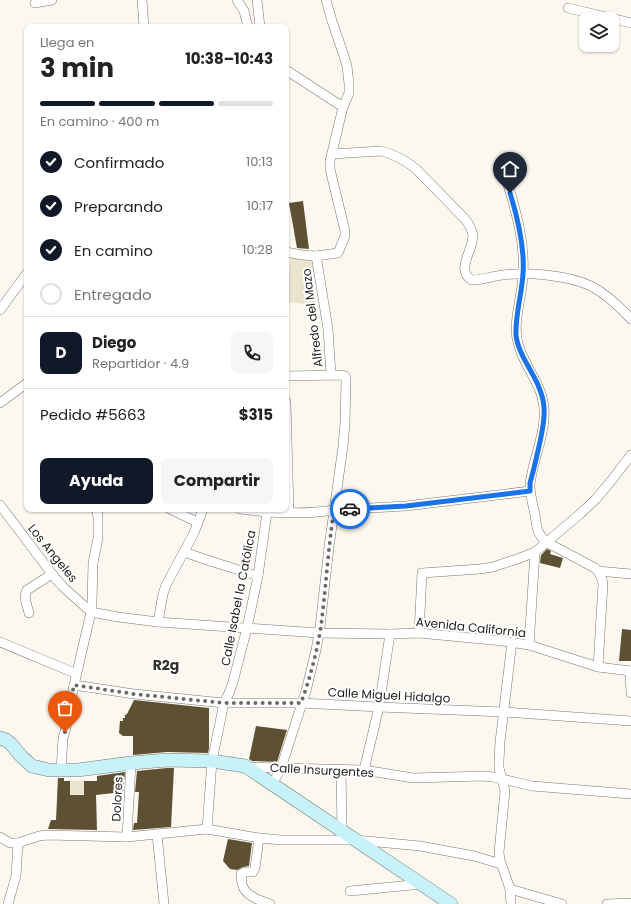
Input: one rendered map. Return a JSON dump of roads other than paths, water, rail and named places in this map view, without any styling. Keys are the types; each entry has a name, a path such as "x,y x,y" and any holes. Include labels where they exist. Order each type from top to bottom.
{"main road":[{"name":"Calle Insurgentes","path":"0,738 11,744 32,766 49,770 97,768 167,760 212,761 245,766"},
{"path":"245,766 452,904"}],"street":[{"path":"35,3 52,0"},
{"path":"142,0 144,24"},
{"path":"237,0 244,11 247,24"},
{"path":"257,0 260,24"},
{"name":"Alfredo del Mazo","path":"326,0 347,66 349,84 349,93 330,162 330,169 345,236 338,253 316,256 328,329 331,375"},
{"path":"568,8 631,23"},
{"path":"289,72 344,107"},
{"path":"332,154 381,151 388,152 409,164 425,178 470,225 473,237 464,270 472,280 502,275 524,274 553,276 577,281 591,286 612,299 631,319"},
{"path":"507,181 521,234 524,274 516,337 521,353 538,385 542,396 544,409 544,421 530,483 530,491 540,536 546,542 595,568 602,577 603,584 598,667"},
{"path":"289,253 302,256 316,256"},
{"path":"0,310 24,277"},
{"path":"272,785 281,768 307,684 319,633 345,423 345,376 289,376"},
{"path":"0,403 24,385"},
{"path":"420,633 422,573 480,570 535,552 596,499 631,455"},
{"path":"267,512 318,512 406,506 530,491"},
{"name":"Los Angeles","path":"0,504 62,586 91,612"},
{"path":"61,770 63,738 91,612 94,563 99,528 97,512"},
{"path":"176,512 197,522"},
{"path":"158,622 166,585 194,533 202,512"},
{"name":"Calle Isabel la Católica","path":"207,829 212,761 224,703 230,693 247,628 258,576 267,512"},
{"path":"184,552 258,576"},
{"path":"529,645 535,552"},
{"path":"598,571 631,574"},
{"path":"29,613 25,600 27,590 52,574"},
{"name":"Avenida California","path":"91,612 158,622 319,633 420,633 512,642 529,645 598,667 630,671"},
{"path":"364,770 379,707 390,634"},
{"path":"0,642 77,674"},
{"path":"511,904 510,889 501,864 499,852 505,791 499,768 499,761 512,642"},
{"path":"630,671 631,693"},
{"name":"Calle Miguel Hidalgo","path":"74,685 134,694 224,703 301,703 504,712 631,721"},
{"name":"Dolores","path":"127,837 131,763"},
{"name":"Calle Insurgentes","path":"245,766 364,770 413,778 484,776 532,786 631,794"},
{"path":"341,770 342,830"},
{"path":"0,837 10,843 18,844 39,836 47,835 127,837 207,829 259,838 281,840 356,840 420,846 466,854 501,864"},
{"path":"157,834 164,904"},
{"path":"259,838 255,868 253,872 245,872 242,874 241,881 247,894 270,904"},
{"path":"8,904 16,876 18,844"},
{"path":"350,891 422,884"},
{"path":"510,889 562,904"},
{"path":"607,904 631,904"}],"district":[{"name":"R2g","path":"166,665"}]}
